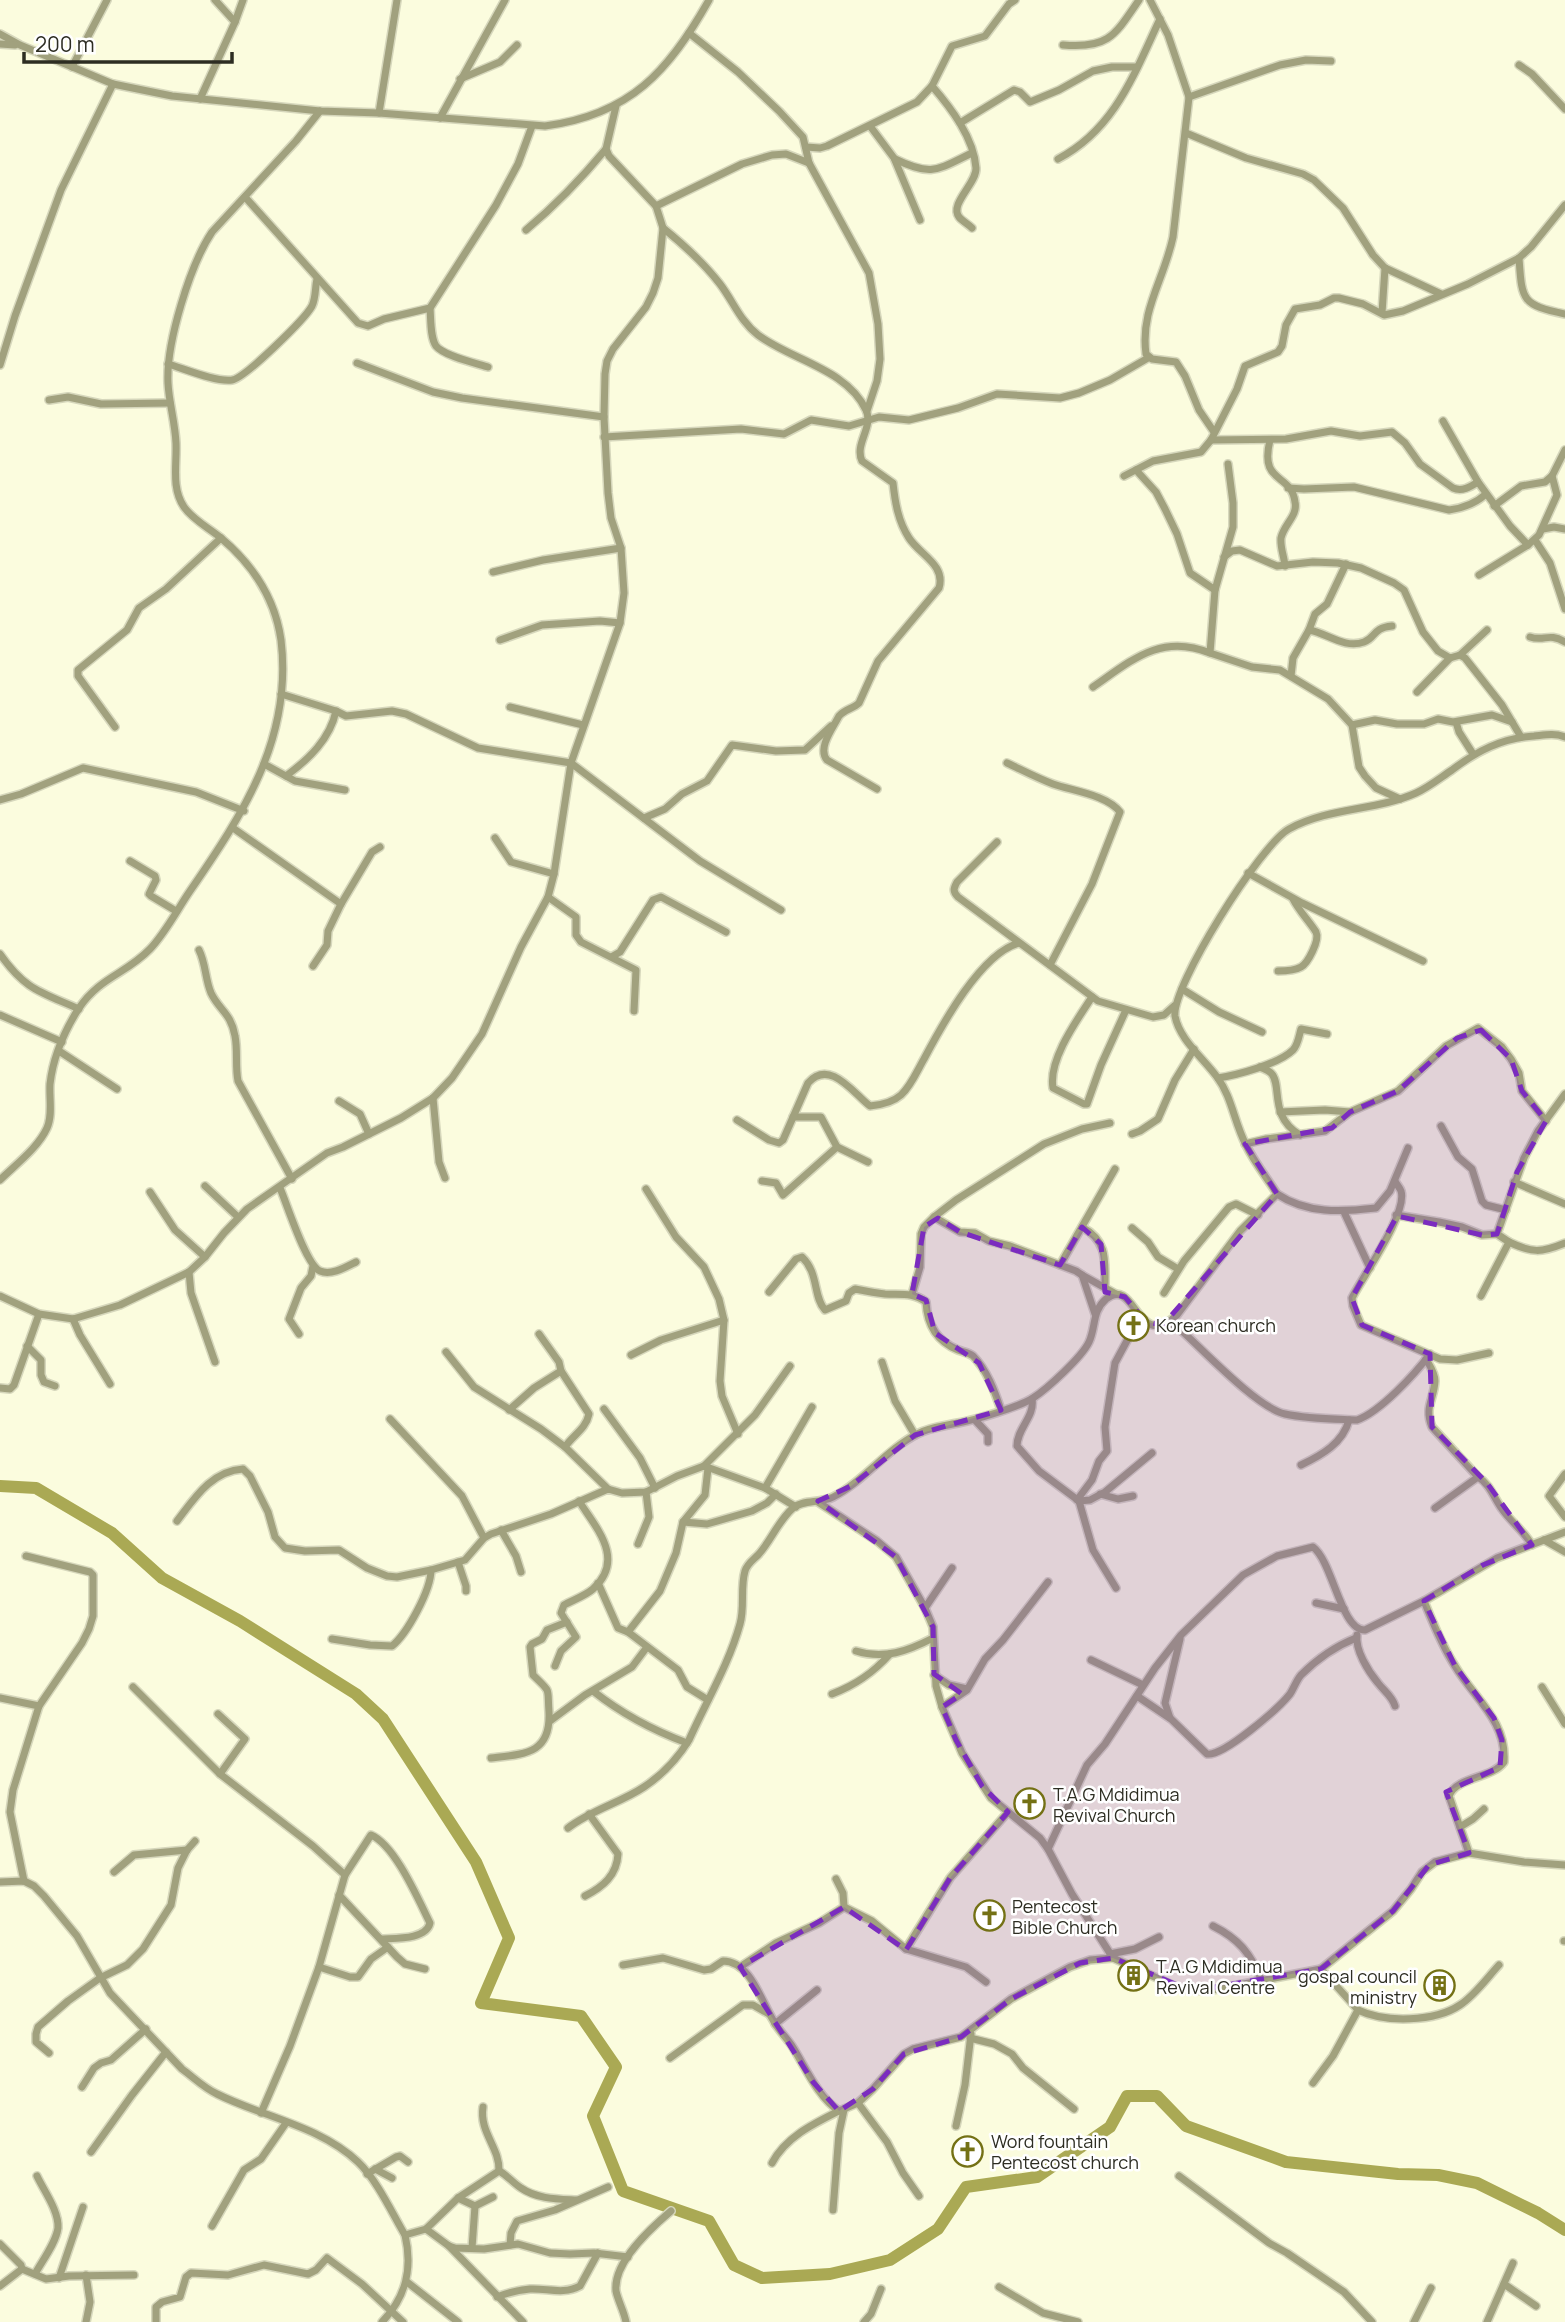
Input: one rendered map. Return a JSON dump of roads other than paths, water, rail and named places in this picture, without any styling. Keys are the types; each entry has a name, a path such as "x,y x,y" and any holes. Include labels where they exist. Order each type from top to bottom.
{"street":[{"path":"72,67 107,0"},
{"path":"215,0 235,22"},
{"path":"200,99 243,0"},
{"path":"379,113 397,0"},
{"path":"440,118 505,0"},
{"path":"0,34 113,84 172,96 320,111 379,113 532,126 564,124 616,106 645,84 675,55 709,0"},
{"path":"806,147 820,148 916,102 932,86 952,46 985,36 1015,0"},
{"path":"1063,45 1091,46 1102,42 1122,25 1139,0"},
{"path":"1148,358 1144,340 1145,321 1169,256 1189,97 1168,35 1150,0"},
{"path":"1058,159 1100,128 1124,95 1160,19"},
{"path":"689,33 738,72 803,137 809,163 869,273 880,359 877,381 867,411"},
{"path":"0,44 20,45"},
{"path":"460,79 500,62 517,45"},
{"path":"1189,97 1280,65 1306,60 1331,61"},
{"path":"1519,65 1565,109"},
{"path":"960,122 1014,90 1030,102 1093,71 1112,66 1137,67"},
{"path":"0,365 58,198 113,84"},
{"path":"932,86 960,122 972,153 976,170 956,211 972,228"},
{"path":"526,230 576,185 606,149 616,106"},
{"path":"0,1180 44,1135 49,1124 50,1082 62,1042 79,1009 99,985 136,962 160,938 244,811 271,742 281,694 281,642 272,606 259,578 221,538 186,510 180,500 176,481 176,445 168,364 194,263 212,232 320,111"},
{"path":"488,367 437,348 430,308 519,164 532,126"},
{"path":"870,126 894,158 920,220"},
{"path":"1186,133 1246,158 1303,174 1314,180 1343,208 1385,268 1442,295"},
{"path":"0,1296 38,1314 73,1319 120,1305 189,1272 205,1257 237,1217 327,1153 369,1134 433,1098 452,1078 482,1034 548,897 571,763 620,624 624,593 621,548 611,518 604,437 607,361 653,293 658,278 663,228 656,206 608,156 606,149"},
{"path":"894,158 919,169 934,171 972,153"},
{"path":"656,206 742,164 772,155 786,154 809,163"},
{"path":"245,197 317,279 363,326 430,308"},
{"path":"1124,476 1164,458 1201,452 1213,436 1237,389 1245,366 1278,352 1286,325 1295,309 1320,305 1339,298 1363,304 1384,315 1403,311 1468,284 1519,258 1565,205"},
{"path":"663,228 721,284 743,321 758,335 829,373 850,390 867,411 869,420 860,450 862,461 893,483 899,516 909,538 939,570 942,578 939,588 878,662 859,703 842,712 822,750 823,756 877,789"},
{"path":"1519,258 1521,290 1526,298 1542,309 1565,314"},
{"path":"1382,313 1385,268"},
{"path":"168,364 229,381 239,378 312,306 317,279"},
{"path":"604,437 741,429 784,434 811,420 849,426 879,417 909,420 934,415 997,394 1060,398 1110,380 1148,358 1177,362 1213,436"},
{"path":"357,363 442,394 604,416"},
{"path":"49,400 68,397 101,404 170,403"},
{"path":"1443,421 1494,506 1510,526 1531,542 1550,563 1565,609"},
{"path":"1213,436 1270,440 1331,431 1360,436 1392,432 1405,443 1420,464 1453,488 1466,489 1478,482"},
{"path":"1270,440 1267,465 1295,497 1296,507 1281,541 1285,566"},
{"path":"1494,506 1521,486 1545,482 1552,476 1565,450"},
{"path":"1210,653 1215,590 1233,527 1228,464"},
{"path":"1136,470 1156,492 1190,572 1215,590"},
{"path":"1479,575 1531,542 1543,528 1557,495 1552,476"},
{"path":"1288,488 1354,487 1449,510 1463,508 1479,501 1486,494"},
{"path":"1543,528 1565,529"},
{"path":"115,727 78,676 78,670 127,630 139,608 166,589 221,538"},
{"path":"492,572 543,560 621,548"},
{"path":"1224,557 1232,551 1240,550 1266,563 1285,566 1313,562 1346,564 1361,568 1400,587 1430,642 1444,656 1450,658"},
{"path":"1291,676 1293,658 1310,630 1315,614 1327,604 1346,564"},
{"path":"500,640 542,625 600,621 620,624"},
{"path":"1310,630 1355,643 1368,640 1382,627 1392,626"},
{"path":"1417,692 1450,658 1460,655 1486,630"},
{"path":"1530,637 1555,636 1565,642"},
{"path":"1093,687 1142,654 1164,646 1194,647 1252,667 1280,670 1328,699 1352,725 1359,767 1365,776 1376,788 1401,800"},
{"path":"1460,655 1469,662 1514,723 1521,737"},
{"path":"281,694 346,716 392,711 422,721 478,748 571,763 700,861 781,911"},
{"path":"510,707 583,725"},
{"path":"286,776 325,739 337,711"},
{"path":"1352,725 1375,720 1418,724 1438,719 1456,722 1492,715 1514,723"},
{"path":"1456,722 1473,754"},
{"path":"644,818 665,809 682,793 707,781 732,745 776,751 805,750 835,723"},
{"path":"997,842 957,882 954,893 1092,997 1153,1017 1164,1015 1174,1006 1227,904 1265,852 1287,830 1343,810 1401,800 1425,789 1473,754 1491,745 1521,737 1557,734 1565,737"},
{"path":"1007,763 1051,783 1103,800 1120,812 1092,884 1050,965"},
{"path":"264,764 308,785 345,790"},
{"path":"0,800 83,768 196,792 244,811"},
{"path":"233,828 341,904"},
{"path":"495,838 511,862 554,874"},
{"path":"313,966 327,945 328,931 341,904 372,852 380,847"},
{"path":"130,861 155,876 150,896 176,911"},
{"path":"1248,873 1292,898 1423,961"},
{"path":"548,897 576,917 578,939 636,970 634,1011"},
{"path":"613,957 620,952 653,900 661,897 726,932"},
{"path":"1278,971 1300,968 1305,964 1318,939 1317,933 1292,898"},
{"path":"737,1120 776,1144 783,1140 808,1083 814,1076 820,1075 846,1082 870,1106 898,1098 906,1091 935,1038 975,978 1003,950 1019,943"},
{"path":"199,950 205,961 207,982 212,995 232,1024 238,1081 292,1179"},
{"path":"0,954 12,971 29,987 79,1009"},
{"path":"1182,989 1219,1012 1262,1032"},
{"path":"1092,997 1066,1040 1052,1073 1054,1088 1079,1102 1087,1104 1126,1010"},
{"path":"1174,1006 1178,1026 1227,1093 1245,1144 1277,1194 1286,1201 1315,1210 1343,1212 1376,1208 1395,1181 1408,1148"},
{"path":"0,1015 62,1042"},
{"path":"1245,1144 1325,1131 1350,1112 1390,1096 1446,1046 1478,1028 1507,1053 1519,1073 1522,1091 1546,1121"},
{"path":"1218,1078 1260,1067 1293,1050 1301,1029 1327,1034"},
{"path":"1132,1134 1158,1119 1175,1080 1195,1049"},
{"path":"59,1051 117,1089"},
{"path":"1260,1067 1271,1073 1280,1112 1288,1126 1300,1135"},
{"path":"1497,1234 1514,1182 1531,1145 1565,1094"},
{"path":"433,1098 439,1162 445,1178"},
{"path":"339,1101 360,1114 369,1134"},
{"path":"1280,1112 1350,1112"},
{"path":"793,1117 821,1117 837,1147 868,1162"},
{"path":"912,1294 920,1267 923,1227 934,1217 1044,1144 1082,1129 1110,1123"},
{"path":"1441,1126 1458,1157 1472,1169 1482,1201 1486,1205 1506,1210"},
{"path":"762,1181 776,1183 783,1195 837,1147"},
{"path":"1060,1265 1115,1169"},
{"path":"1395,1181 1402,1199 1396,1216 1382,1248 1352,1298 1361,1325 1428,1357 1448,1360 1489,1353"},
{"path":"1514,1182 1565,1204"},
{"path":"205,1186 237,1217"},
{"path":"280,1188 313,1266 321,1272 330,1272 356,1262"},
{"path":"646,1189 676,1237 704,1267 719,1299 724,1320 720,1381 722,1396 738,1434"},
{"path":"150,1192 175,1230 205,1257"},
{"path":"934,1217 960,1232 975,1233 989,1241 1010,1246 1082,1275 1125,1297 1146,1322 1157,1326 1168,1323 1177,1315 1240,1231 1277,1194"},
{"path":"1164,1293 1178,1269 1229,1207 1236,1205 1258,1215"},
{"path":"1343,1212 1370,1268"},
{"path":"1396,1216 1462,1227 1482,1236 1497,1234 1525,1249 1539,1252 1565,1243"},
{"path":"1082,1227 1094,1233 1101,1244 1105,1287"},
{"path":"1132,1228 1155,1254 1178,1269"},
{"path":"1481,1296 1509,1242"},
{"path":"769,1292 796,1259 802,1257 817,1284 821,1307 825,1310 846,1301 849,1293 855,1289 912,1294 926,1302 927,1316 935,1333 954,1348 972,1355 979,1363 1001,1410"},
{"path":"299,1334 289,1319 301,1288 311,1276 313,1266"},
{"path":"189,1272 191,1293 215,1362"},
{"path":"1082,1275 1095,1315"},
{"path":"568,1828 589,1814 642,1788 679,1755 708,1700 740,1624 746,1569 796,1507 807,1502 830,1499 915,1435 933,1428 975,1420 1032,1399 1086,1347 1095,1315 1104,1301 1116,1294"},
{"path":"0,1388 10,1389 14,1385 38,1314"},
{"path":"73,1319 110,1384"},
{"path":"631,1355 661,1340 724,1320"},
{"path":"1078,1500 1107,1451 1105,1427 1115,1363 1129,1337 1146,1322"},
{"path":"1168,1323 1183,1332 1266,1407 1284,1414 1357,1420 1374,1411 1428,1357"},
{"path":"539,1334 559,1362 561,1371 589,1414 579,1433 570,1439 565,1447"},
{"path":"27,1346 41,1360 41,1375 44,1381 55,1387"},
{"path":"446,1352 474,1387 565,1447 608,1489 622,1493 646,1492 677,1476 706,1467 779,1385 790,1366"},
{"path":"1428,1357 1435,1381 1428,1410 1432,1427 1478,1477 1487,1483 1502,1509 1532,1545"},
{"path":"882,1362 895,1401 915,1435"},
{"path":"509,1410 534,1388 561,1371"},
{"path":"1032,1399 1032,1411 1019,1435 1017,1446 1039,1471 1078,1500 1090,1500 1100,1494 1152,1453"},
{"path":"765,1488 812,1407"},
{"path":"604,1409 640,1458 655,1488"},
{"path":"390,1419 462,1496 484,1538"},
{"path":"975,1420 988,1434 988,1442"},
{"path":"1301,1465 1340,1440 1346,1432 1349,1420"},
{"path":"706,1467 765,1488 796,1507"},
{"path":"628,1632 660,1591 676,1553 683,1522 705,1495 706,1467"},
{"path":"177,1521 204,1486 243,1469 250,1476 268,1511 275,1537 285,1548 305,1551 339,1550 367,1568 397,1577 465,1560 484,1538 551,1514 608,1489"},
{"path":"1565,1474 1549,1496 1565,1517"},
{"path":"1435,1508 1478,1477"},
{"path":"638,1544 649,1517 646,1492"},
{"path":"683,1522 707,1524 752,1511 768,1503 776,1494"},
{"path":"1100,1494 1118,1499 1133,1496"},
{"path":"1078,1500 1093,1550 1116,1588"},
{"path":"555,1666 561,1651 576,1637 561,1614 564,1605 591,1591 607,1564 607,1546 579,1501"},
{"path":"818,1502 888,1549 925,1608 933,1627 934,1674 942,1707 962,1753 982,1786 991,1798 1040,1838 1111,1956 1172,1986 1192,1991 1207,1991 1321,1969 1393,1911 1429,1866 1469,1853 1524,1862 1565,1865"},
{"path":"501,1530 516,1556 521,1572"},
{"path":"1137,1696 1171,1720 1206,1754 1217,1753 1258,1724 1282,1702 1302,1675 1317,1661 1357,1634 1424,1601 1511,1551 1565,1532"},
{"path":"1544,1540 1565,1552"},
{"path":"1048,1849 1087,1765 1105,1744 1162,1658 1181,1635 1243,1575 1277,1556 1312,1547 1323,1558 1344,1609 1355,1628 1371,1672 1390,1695 1395,1706"},
{"path":"24,1881 10,1812 13,1790 39,1706 82,1643 93,1616 93,1575 87,1570 26,1556"},
{"path":"457,1562 466,1591"},
{"path":"925,1608 952,1569"},
{"path":"332,1639 392,1646 414,1615 429,1583 431,1570"},
{"path":"942,1707 967,1689 985,1659 1048,1582"},
{"path":"598,1583 618,1628 628,1632 678,1670 687,1688 708,1700"},
{"path":"1424,1601 1455,1666 1494,1718 1502,1740 1505,1759 1503,1765 1454,1788 1450,1793 1450,1800 1469,1853"},
{"path":"1316,1603 1344,1609"},
{"path":"491,1758 527,1753 544,1741 549,1730 551,1698 544,1683 533,1675 530,1647 542,1639 547,1630 567,1622"},
{"path":"1171,1720 1165,1703 1181,1635"},
{"path":"856,1651 874,1655 907,1651 933,1637"},
{"path":"550,1721 632,1668 647,1647"},
{"path":"832,1694 873,1672 890,1654"},
{"path":"1091,1660 1143,1685"},
{"path":"934,1674 948,1685 967,1689"},
{"path":"133,1687 220,1774 313,1846 345,1875"},
{"path":"1542,1687 1565,1724"},
{"path":"593,1691 629,1717 687,1743"},
{"path":"0,1698 39,1706"},
{"path":"218,1714 245,1739 220,1774"},
{"path":"0,1808 10,1812"},
{"path":"1460,1827 1484,1809"},
{"path":"906,1950 950,1878 1008,1812"},
{"path":"585,1896 607,1881 618,1858 618,1854 589,1814"},
{"path":"261,2113 290,2046 319,1967 345,1875 371,1835 385,1846 399,1865 430,1923 428,1930 416,1935 381,1939"},
{"path":"49,2053 36,2042 38,2027 100,1978 127,1965 143,1949 171,1906 174,1881 187,1850 195,1841"},
{"path":"114,1872 134,1855 187,1850"},
{"path":"836,1879 843,1893 844,1907"},
{"path":"0,1882 24,1881 34,1886 77,1936 110,1993 182,2068 214,2093 314,2133 371,2171 393,2178"},
{"path":"339,1895 405,1964 425,1969"},
{"path":"844,1907 872,1921 906,1950 966,1967 986,1982"},
{"path":"740,1967 776,1943 826,1920 844,1907"},
{"path":"1213,1926 1224,1931 1251,1955 1261,1979"},
{"path":"772,2163 778,2151 789,2141 858,2103 904,2054 920,2045 970,2035 1011,1999 1070,1967 1135,1949 1159,1937"},
{"path":"319,1967 358,1977 371,1959 388,1947"},
{"path":"623,1965 663,1958 704,1969 711,1969 727,1960 740,1967 751,1980 769,2015 791,2044 813,2082 841,2111 833,2210"},
{"path":"1321,1969 1358,2011 1401,2019 1446,2012 1460,2005 1499,1965"},
{"path":"775,2024 817,1990"},
{"path":"670,2057 743,2005 752,2005 769,2015"},
{"path":"1313,2083 1333,2056 1358,2011"},
{"path":"82,2087 94,2068 111,2060 146,2029"},
{"path":"970,2035 1012,2054 1023,2068 1073,2109"},
{"path":"956,2126 965,2085 970,2035"},
{"path":"91,2152 166,2052"},
{"path":"858,2103 887,2142 919,2196"},
{"path":"483,2107 482,2125 499,2162 499,2171"},
{"path":"212,2226 244,2170 261,2159 286,2123"},
{"path":"371,2171 400,2156 408,2162"},
{"path":"371,2171 404,2235 410,2264 407,2281 392,2312 382,2322"},
{"path":"404,2235 426,2229 458,2198 499,2171"},
{"path":"499,2171 517,2186 534,2195 576,2200"},
{"path":"35,2274 56,2236 58,2227 51,2204 37,2176"},
{"path":"1179,2176 1269,2243 1343,2292 1372,2322"},
{"path":"510,2245 511,2233 517,2221 555,2210 608,2187"},
{"path":"475,2206 493,2197"},
{"path":"458,2198 475,2206"},
{"path":"472,2248 475,2206"},
{"path":"59,2278 83,2207"},
{"path":"626,2322 618,2298 616,2280 619,2270 653,2226 671,2211"},
{"path":"426,2229 449,2246 523,2322"},
{"path":"0,2244 22,2269 46,2279 86,2275 134,2275"},
{"path":"449,2246 472,2248 526,2245 550,2253 598,2253 628,2257"},
{"path":"497,2297 526,2290 558,2291 580,2286 598,2253"},
{"path":"156,2322 156,2307 162,2301 180,2297 186,2277 191,2273 228,2275 264,2264 308,2274 327,2258 362,2284 403,2322"},
{"path":"1487,2322 1513,2263"},
{"path":"0,2286 22,2269"},
{"path":"86,2275 90,2302 86,2322"},
{"path":"407,2281 458,2322"},
{"path":"1504,2284 1536,2306"},
{"path":"999,2287 1043,2313 1078,2322"},
{"path":"864,2322 871,2314 881,2288"},
{"path":"1414,2322 1431,2288"}],"waterway":[{"path":"0,1486 36,1488 112,1533 162,1578 240,1621 356,1694 383,1719 476,1862 509,1938 481,2003 581,2016 616,2067 593,2116 623,2191 709,2221 734,2265 762,2278 830,2274 890,2260 938,2229 966,2187 1037,2177 1110,2127 1127,2096 1157,2096 1186,2126 1286,2162 1398,2174 1438,2175 1477,2183 1538,2213 1565,2230"}],"place":[{"name":"Korean church","path":"1133,1325"},
{"name":"T.A.G Mdidimua Revival Church","path":"1030,1804"},
{"name":"Pentecost Bible Church","path":"989,1916"},
{"name":"T.A.G Mdidimua Revival Centre","path":"1133,1976"},
{"name":"gospal council ministry","path":"1440,1986"},
{"name":"Word fountain Pentecost church","path":"968,2151"}]}
